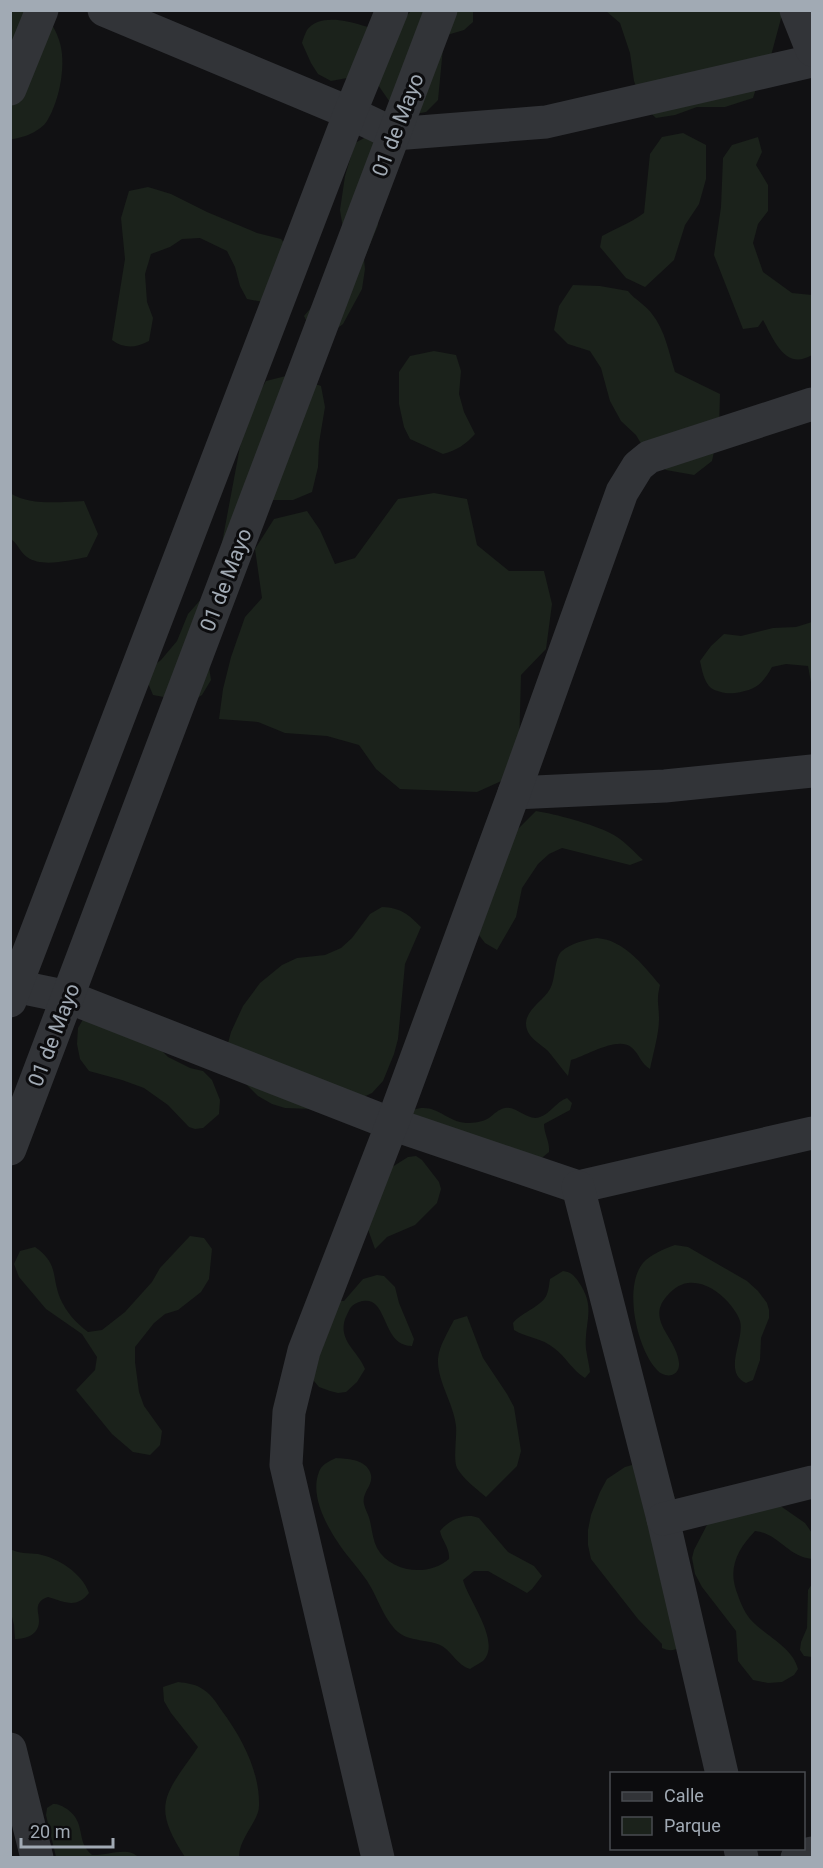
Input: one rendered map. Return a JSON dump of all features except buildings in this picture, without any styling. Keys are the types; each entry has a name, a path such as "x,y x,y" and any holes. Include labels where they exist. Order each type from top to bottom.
{"street":[{"path":"10,89 42,10"},
{"path":"104,10 350,112 394,134 546,122 813,61"},
{"path":"392,10 350,112 12,991 68,997 392,1124 578,1187 813,1133"},
{"name":"01 de Mayo","path":"10,1149 441,10"},
{"path":"796,10 813,50"},
{"path":"378,1857 286,1465 289,1412 304,1351 392,1124 622,492 638,466 649,457 813,404"},
{"path":"514,793 665,786 813,771"},
{"path":"578,1187 663,1519 722,1772"},
{"path":"663,1519 813,1482"},
{"path":"10,1749 37,1857"},
{"path":"797,1857 813,1854"}],"green space":[{"path":"10,11 44,11 58,36 62,70 59,92 47,121 31,134 10,139"},
{"path":"411,11 473,11 473,22 464,30 447,35 443,48 438,100 426,112 415,114 396,111 374,79 347,78 331,81 318,74 302,43 307,30 324,20 346,21 388,35"},
{"path":"606,11 783,11 769,63 761,73 753,98 725,107 697,107 675,115 656,118 644,107 634,81 630,53 620,23"},
{"path":"377,131 380,187 378,225 364,259 362,289 343,324 335,330 310,328 304,316 328,288 344,235 340,210 345,176 355,143"},
{"path":"683,133 706,145 706,179 699,204 685,225 674,260 645,287 626,278 600,247 602,236 644,213 650,154 662,137"},
{"path":"758,137 762,152 756,165 768,185 768,211 758,224 753,243 763,272 792,293 812,295 812,355 803,359 794,359 782,351 763,320 758,327 743,329 714,255 721,207 723,158 732,145"},
{"path":"148,187 171,194 257,233 281,239 295,255 263,302 247,299 227,251 200,238 182,239 170,247 151,254 145,274 147,302 153,318 149,341 130,347 112,340 125,259 121,218 129,191"},
{"path":"573,285 600,286 628,291 647,308 656,320 666,342 675,372 720,394 719,428 712,461 694,475 666,470 649,457 636,435 621,421 610,401 601,368 590,351 568,344 554,330 559,306"},
{"path":"434,351 456,355 461,371 459,394 464,412 475,434 461,447 443,454 410,439 404,427 399,404 399,372 410,356"},
{"path":"290,375 321,386 325,407 318,467 312,492 293,500 273,500 250,513 207,654 211,680 202,695 191,702 153,695 145,676 177,641 188,614 203,597 216,575 242,436 250,408 266,381"},
{"path":"10,493 36,502 84,501 98,534 87,557 48,563 27,557 11,539"},
{"path":"434,493 467,499 477,545 509,571 544,571 552,604 546,649 521,675 519,749 508,778 477,792 400,789 376,769 359,745 327,736 285,733 258,722 219,719 231,657 245,617 262,598 255,549 274,519 307,511 320,530 335,564 355,558 398,499"},
{"path":"812,622 812,688 808,666 786,664 772,667 757,686 742,692 719,692 707,683 700,661 724,634 741,636 773,628 796,627"},
{"path":"536,811 603,830 619,838 643,860 630,865 562,848 549,854 538,864 522,888 516,917 497,950 485,943 475,930 493,854"},
{"path":"382,907 404,912 421,927 405,964 398,1039 383,1081 372,1093 357,1100 313,1109 285,1108 258,1096 247,1085 227,1047 243,1006 260,983 282,965 297,958 325,955 341,948 352,938 370,914"},
{"path":"597,938 616,943 624,948 660,985 658,1031 650,1069 631,1047 618,1044 571,1060 568,1076 548,1051 528,1032 526,1025 529,1013 550,989 559,954 574,944"},
{"path":"85,1016 132,1021 168,1057 190,1068 203,1071 212,1080 220,1100 219,1114 203,1128 195,1129 189,1127 168,1105 144,1088 89,1071 80,1059 77,1044 78,1028"},
{"path":"567,1098 572,1103 570,1110 544,1124 549,1152 538,1161 412,1116 413,1110 421,1108 435,1110 459,1122 472,1123 489,1118 501,1109 509,1108 536,1118 544,1115"},
{"path":"416,1156 422,1160 439,1182 441,1189 437,1203 415,1225 387,1237 375,1249 365,1221 389,1169 408,1157"},
{"path":"190,1236 204,1238 212,1249 209,1279 201,1292 178,1310 165,1314 154,1323 135,1347 139,1392 144,1406 162,1431 160,1445 150,1455 133,1452 112,1434 76,1390 95,1370 97,1357 82,1334 46,1309 19,1277 14,1264 20,1251 35,1247 43,1253 53,1270 57,1290 65,1308 88,1332 102,1330 125,1312 152,1282 160,1268"},
{"path":"675,1245 688,1247 747,1281 767,1303 769,1318 761,1338 760,1360 753,1380 746,1383 739,1378 736,1371 736,1355 741,1329 738,1316 720,1294 694,1283 679,1286 668,1294 659,1314 664,1330 677,1354 679,1368 675,1374 664,1375 650,1360 635,1318 634,1287 643,1263 654,1254"},
{"path":"563,1271 575,1277 587,1299 586,1349 590,1372 585,1378 549,1345 514,1330 513,1323 545,1298 550,1279"},
{"path":"377,1275 384,1276 395,1287 414,1339 412,1346 398,1342 374,1303 358,1302 351,1307 345,1319 344,1334 365,1369 357,1382 346,1392 338,1393 319,1387 314,1381 312,1366 337,1301 344,1301 363,1279"},
{"path":"467,1316 483,1358 514,1407 521,1451 517,1466 486,1497 466,1480 457,1468 455,1418 438,1367 440,1349 454,1320"},
{"path":"336,1458 359,1462 369,1470 371,1479 364,1499 365,1506 377,1548 391,1563 411,1570 441,1565 449,1559 449,1555 440,1531 448,1523 458,1518 474,1516 479,1518 508,1552 534,1566 542,1576 527,1593 488,1571 474,1571 463,1580 482,1621 489,1643 488,1653 483,1661 470,1669 458,1662 442,1646 403,1635 393,1627 362,1573 332,1534 320,1508 316,1490 319,1472 323,1465"},
{"path":"639,1463 673,1492 675,1499 688,1642 672,1650 662,1648 662,1644 638,1619 591,1559 588,1545 591,1515 607,1479 625,1467"},
{"path":"769,1498 805,1523 812,1533 812,1559 796,1554 770,1536 755,1531 736,1558 734,1581 745,1612 756,1625 790,1654 798,1669 794,1675 782,1682 768,1683 753,1680 738,1661 736,1631 702,1587 695,1574 692,1558 708,1523"},
{"path":"10,1549 20,1553 46,1556 61,1563 81,1579 89,1593 75,1603 48,1597 43,1599 38,1606 39,1621 35,1632 28,1637 15,1639 10,1609"},
{"path":"812,1584 812,1657 804,1656 800,1650 807,1628 808,1590"},
{"path":"178,1682 198,1686 212,1697 236,1732 253,1768 259,1793 259,1806 256,1818 242,1843 239,1857 185,1857 168,1824 165,1811 166,1800 171,1788 198,1747 164,1701 163,1687"},
{"path":"53,1804 62,1806 73,1814 84,1844 92,1855 128,1852 138,1857 56,1857 46,1815 47,1808"}]}
